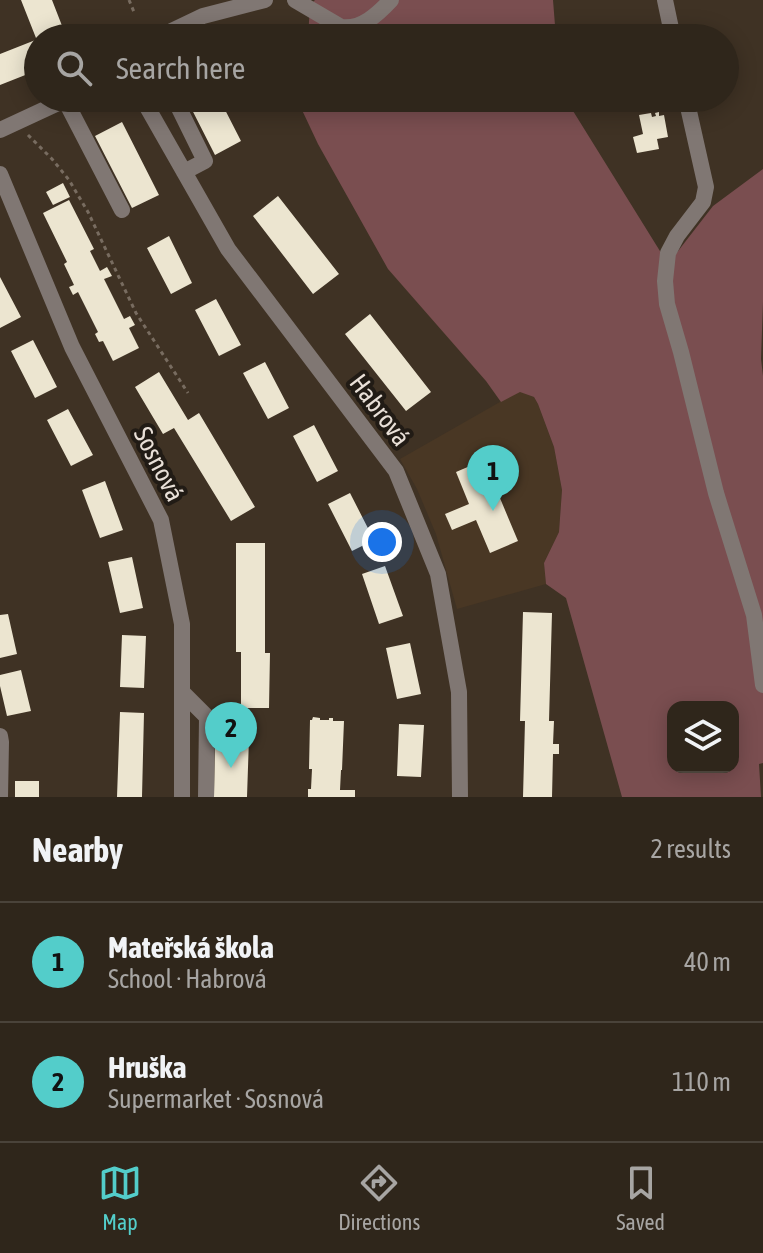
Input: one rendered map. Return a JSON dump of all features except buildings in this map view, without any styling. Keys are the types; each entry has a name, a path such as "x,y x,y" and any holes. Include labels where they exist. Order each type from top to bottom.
{"street":[{"path":"186,24 203,16 265,0"},
{"path":"295,0 336,24"},
{"path":"363,24 376,0"},
{"path":"363,24 391,0"},
{"path":"665,0 670,24"},
{"path":"0,145 0,131 40,112"},
{"path":"73,112 122,210"},
{"name":"Habrová","path":"150,112 228,249 396,471 438,574 459,692 460,797"},
{"path":"181,112 205,161 184,172"},
{"path":"689,112 706,187 703,202 668,253 665,281 667,304 716,493 754,615 763,685"},
{"name":"Sosnová","path":"0,174 72,347 161,520 182,624 182,797"},
{"path":"183,693 207,717 206,797"},
{"path":"0,736 0,797"}],"path":[{"path":"129,0 134,12"},
{"path":"24,130 69,180 88,212 136,313 188,393"}],"shaded area":[{"path":"315,0 553,0 555,24 309,24 310,5"},
{"path":"303,112 574,112 668,264 713,206 763,169 761,797 622,797 566,598 546,584 544,563 559,532 562,490 554,447 538,404 534,397 520,392 501,402 388,269"},
{"path":"519,391 534,397 538,404 554,447 562,490 559,532 544,563 546,584 457,609 436,534 400,459"}],"place":[{"name":"Mateřská škola","path":"493,511"},
{"name":"Hruška","path":"231,768"}]}
